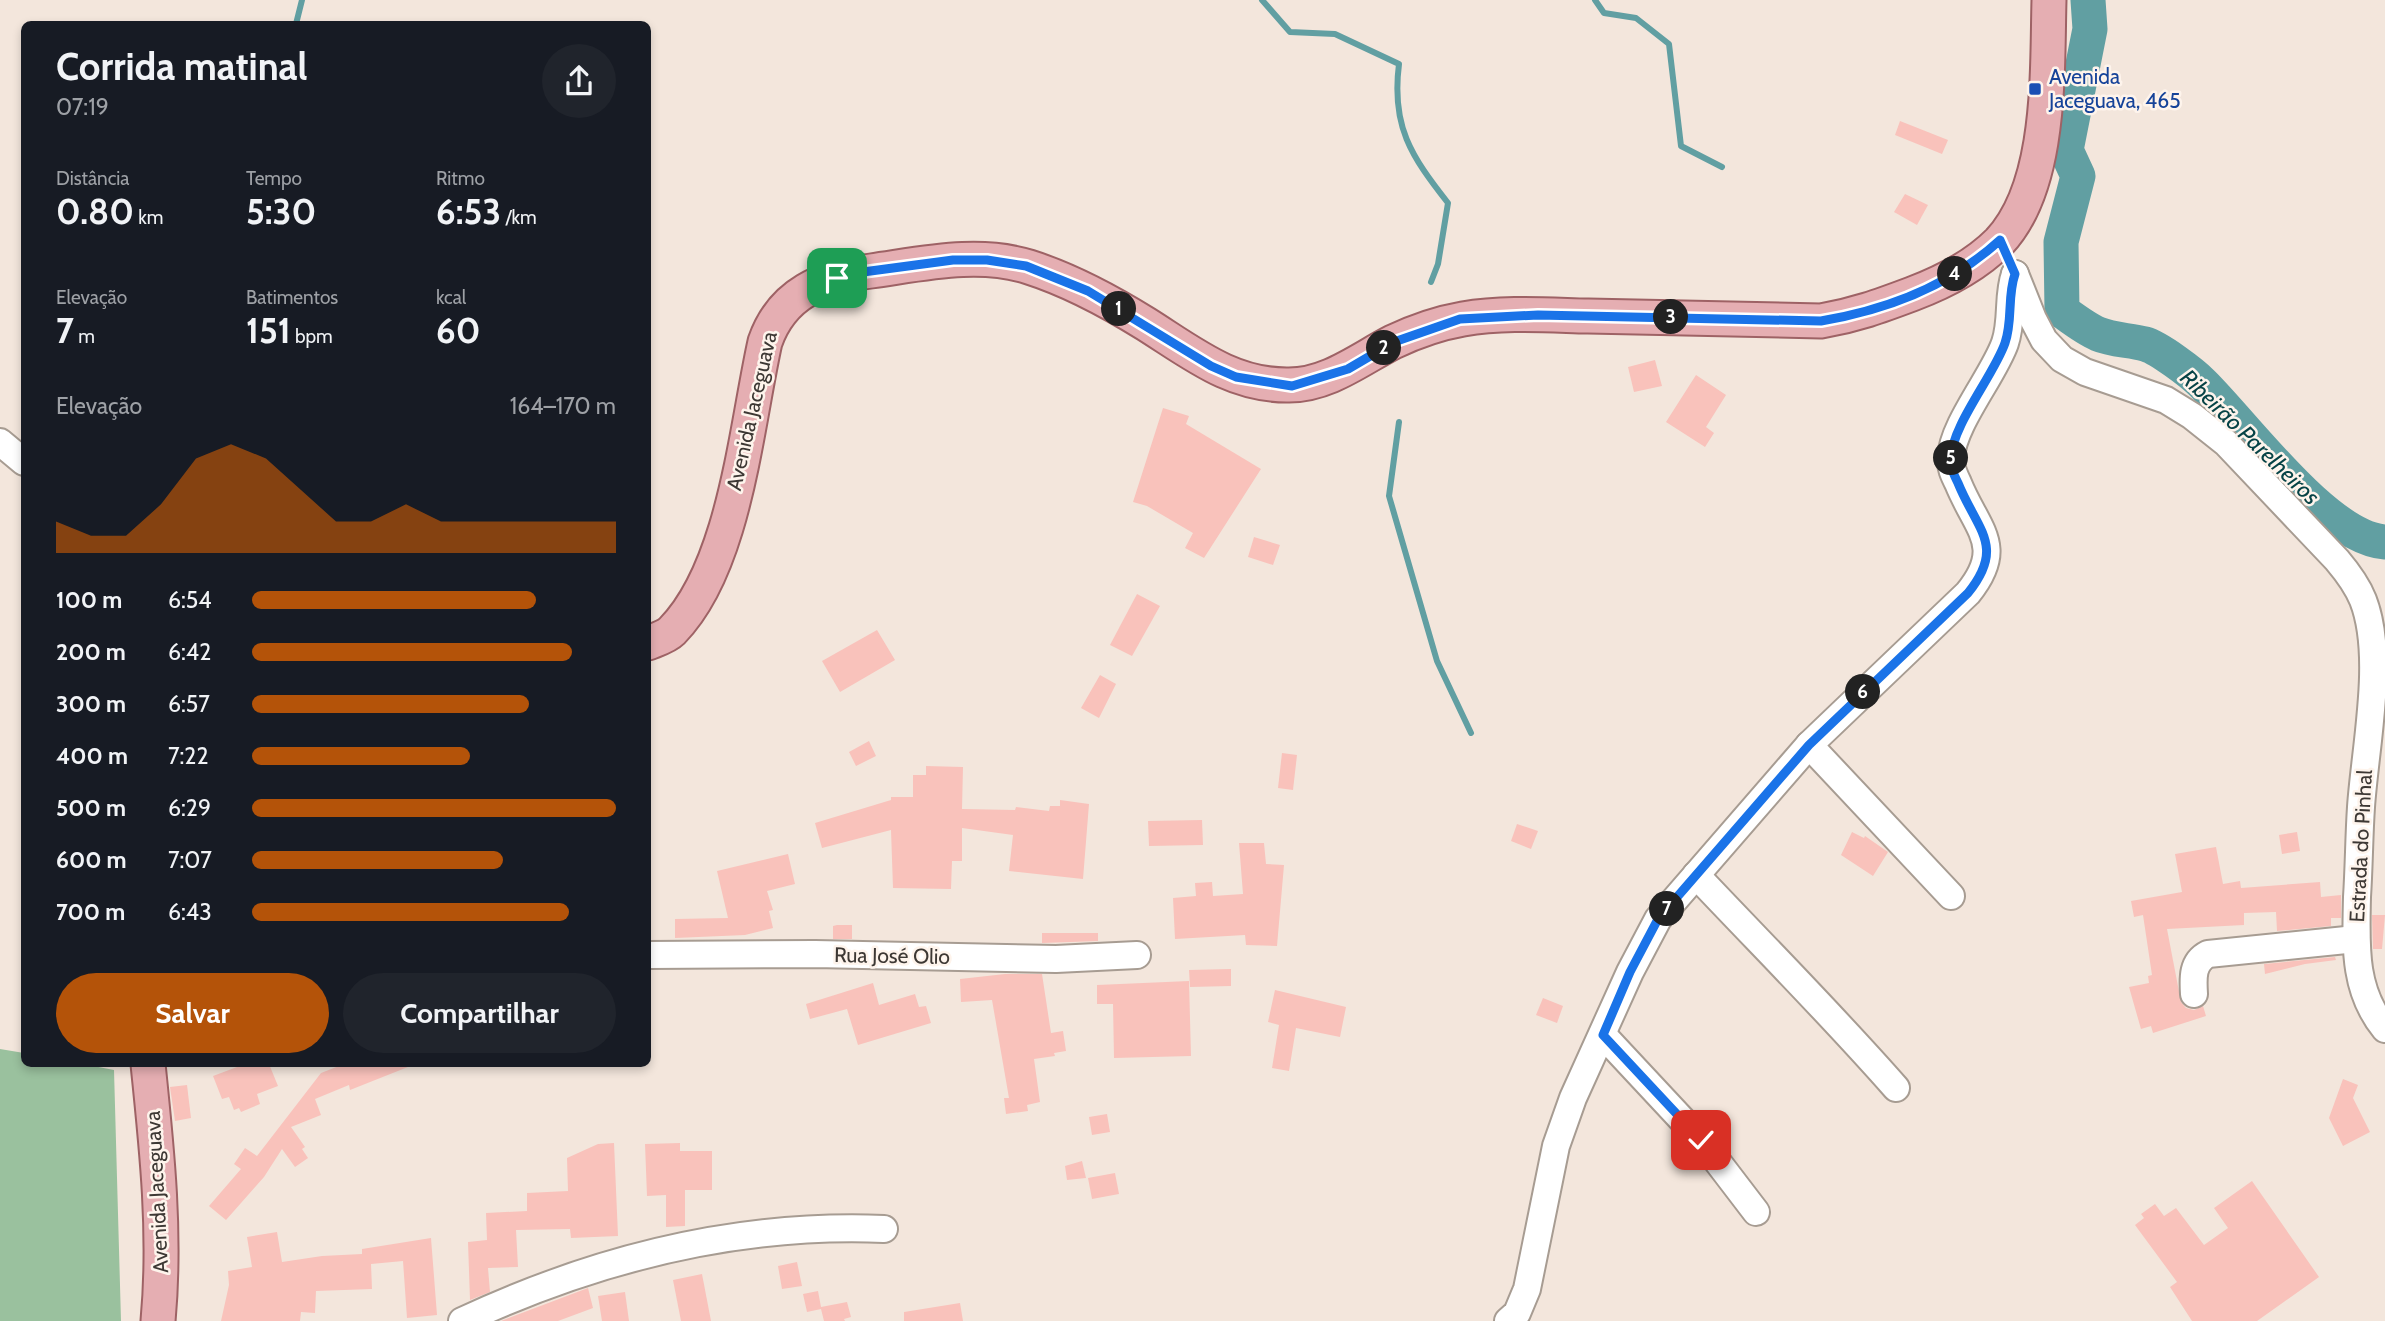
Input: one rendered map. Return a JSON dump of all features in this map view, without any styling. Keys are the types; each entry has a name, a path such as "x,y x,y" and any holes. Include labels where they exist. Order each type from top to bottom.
{"main road":[{"name":"Avenida Jaceguava","path":"651,642 670,634 691,607 723,535 765,341 772,322 780,310 811,287 863,272 953,260 987,260 1026,266 1088,291 1211,366 1236,377 1292,386 1348,369 1394,342 1460,319 1538,315 1821,321 1861,314 1975,263 2000,240 2023,204 2039,149 2046,78 2049,0"},
{"name":"Avenida Jaceguava","path":"148,1067 157,1148 163,1268 158,1321"}],"street":[{"name":"Estrada do Pinhal","path":"2000,240 2039,330 2062,359 2085,372 2166,400 2209,428 2337,560 2354,581 2364,603 2372,652 2370,725 2361,806 2355,958 2363,990 2376,1018 2385,1029"},
{"path":"1508,1321 1517,1312 1527,1289 1556,1146 1573,1098 1630,972 1658,919 1809,745 1968,593 1982,576 1988,559 1987,543 1964,498 1952,468 1951,456 1967,415 2005,343 2010,287 2015,274"},
{"path":"0,442 21,460"},
{"path":"1809,745 1951,896"},
{"path":"1696,875 1784,970 1838,1021 1896,1088"},
{"path":"2194,994 2193,974 2200,958 2208,954 2356,939"},
{"name":"Rua José Olio","path":"651,955 816,954 1018,959 1137,955"},
{"path":"1603,1035 1701,1140 1756,1212"},
{"path":"462,1321 554,1283 649,1252 712,1239 776,1232 821,1228 884,1229"}],"green space":[{"path":"0,1049 21,1052 21,1067 98,1067 114,1070 121,1321 0,1321"}],"building":[{"path":"1900,121 1948,140 1942,154 1895,135"},
{"path":"1905,194 1928,205 1917,225 1894,212"},
{"path":"1655,360 1662,386 1634,392 1628,367"},
{"path":"1696,375 1726,395 1706,427 1714,433 1705,447 1666,422"},
{"path":"1163,408 1189,416 1186,424 1261,469 1204,558 1185,548 1193,533 1147,506 1133,502"},
{"path":"1254,537 1280,545 1273,565 1248,557"},
{"path":"1137,594 1160,606 1132,656 1110,645"},
{"path":"877,630 895,660 840,692 822,661"},
{"path":"1100,675 1116,684 1099,718 1081,708"},
{"path":"869,741 876,756 856,766 849,752"},
{"path":"1282,753 1297,755 1293,790 1278,788"},
{"path":"926,766 963,767 962,809 1015,810 1016,807 1049,811 1050,806 1060,806 1060,800 1089,804 1083,879 1009,871 1013,835 962,828 962,861 952,861 951,889 893,888 891,830 822,848 815,823 891,800 891,797 913,797 913,775 926,775"},
{"path":"1202,820 1203,845 1149,846 1148,821"},
{"path":"1517,824 1538,831 1531,849 1511,841"},
{"path":"1852,832 1864,838 1865,836 1888,852 1873,876 1841,855"},
{"path":"2297,832 2300,851 2282,854 2279,835"},
{"path":"1239,843 1264,843 1266,864 1284,865 1277,946 1246,945 1245,935 1175,939 1173,898 1196,896 1195,883 1212,882 1213,896 1243,894"},
{"path":"2216,847 2223,884 2240,881 2241,888 2320,882 2321,897 2341,895 2341,918 2331,918 2331,926 2277,931 2276,912 2244,913 2244,925 2167,929 2181,1002 2186,1008 2194,1010 2203,1006 2206,1016 2153,1033 2151,1026 2141,1029 2129,987 2149,983 2148,976 2152,975 2143,915 2134,917 2131,901 2182,892 2175,854"},
{"path":"788,854 795,884 767,891 773,910 769,911 773,928 745,935 675,938 675,919 728,918 717,871"},
{"path":"2372,915 2385,915 2382,949 2373,949"},
{"path":"852,925 852,939 833,939 833,926"},
{"path":"1042,933 1098,933 1098,941 1042,943"},
{"path":"2335,957 2336,960 2265,974 2264,964"},
{"path":"1231,969 1231,986 1190,987 1189,970"},
{"path":"1005,974 1042,974 1051,1033 1063,1031 1066,1051 1054,1053 1055,1056 1034,1059 1040,1102 1027,1105 1028,1111 1006,1114 1004,1098 1009,1098 992,1000 961,1002 960,979"},
{"path":"1189,981 1191,1056 1114,1058 1113,1004 1097,1004 1097,985"},
{"path":"873,983 879,1005 915,994 919,1007 926,1006 931,1023 858,1045 847,1009 810,1019 806,1004"},
{"path":"1275,990 1346,1007 1340,1037 1296,1028 1289,1071 1272,1068 1279,1025 1268,1022"},
{"path":"1543,998 1563,1006 1557,1023 1536,1015"},
{"path":"237,1067 270,1067 278,1086 257,1094 260,1104 241,1112 239,1108 234,1110 229,1097 222,1099 213,1076"},
{"path":"336,1067 408,1067 350,1090 349,1085 315,1099 321,1115 291,1127 305,1147 302,1149 308,1158 295,1167 282,1149 264,1177 226,1220 209,1206 241,1169 234,1164 245,1148 257,1156 321,1073"},
{"path":"2343,1079 2358,1085 2353,1098 2370,1132 2343,1146 2329,1118"},
{"path":"187,1085 191,1118 175,1121 170,1087"},
{"path":"1107,1114 1110,1132 1092,1135 1089,1117"},
{"path":"614,1143 618,1236 571,1238 570,1229 516,1230 518,1267 488,1268 490,1292 470,1300 468,1242 487,1240 486,1213 527,1211 527,1193 568,1191 567,1158 598,1144"},
{"path":"680,1143 680,1151 712,1151 712,1190 685,1190 685,1226 666,1227 666,1195 647,1196 645,1144"},
{"path":"1082,1161 1086,1178 1067,1180 1065,1166"},
{"path":"1115,1173 1119,1194 1092,1199 1088,1178"},
{"path":"2252,1181 2319,1277 2257,1321 2192,1321 2170,1287 2177,1282 2135,1225 2144,1218 2141,1214 2155,1204 2164,1216 2176,1208 2204,1245 2228,1228 2214,1208"},
{"path":"277,1232 282,1262 362,1254 362,1249 431,1238 437,1315 407,1318 403,1261 371,1264 372,1289 316,1291 315,1313 301,1312 300,1321 221,1321 229,1285 228,1271 252,1267 247,1237"},
{"path":"797,1262 802,1286 782,1289 778,1266"},
{"path":"702,1274 711,1321 681,1321 673,1280"},
{"path":"588,1288 593,1308 558,1321 501,1321"},
{"path":"818,1291 821,1307 847,1302 851,1317 844,1319 845,1321 824,1321 821,1309 807,1312 803,1294"},
{"path":"625,1292 629,1321 602,1321 598,1296"},
{"path":"960,1303 963,1321 904,1321 904,1312"}],"waterway":[{"path":"297,21 302,0"},
{"path":"1262,0 1290,32 1335,34 1399,64 1397,86 1401,123 1414,155 1448,203 1438,264 1431,282"},
{"path":"1595,0 1604,13 1636,18 1669,44 1681,146 1722,167"},
{"name":"Ribeirão Parelheiros","path":"2088,0 2090,29 2066,150 2078,176 2061,242 2062,311 2098,334 2145,344 2175,361 2202,383 2312,501 2362,536 2385,542"},
{"path":"1399,422 1389,496 1437,661 1471,733"}],"place":[{"name":"Avenida Jaceguava, 465","path":"2035,89"}],"route":[{"path":"837,278 953,260 987,260 1026,266 1088,291 1211,366 1236,377 1292,386 1348,369 1394,342 1460,319 1538,315 1821,321 1861,314 1928,288 1955,274 1975,263 2000,240 2015,274 2010,287 2008,331 1999,356 1967,415 1951,456 1952,468 1964,498 1987,543 1988,559 1982,576 1968,593 1809,745 1658,919 1630,972 1603,1035 1701,1140"}]}
